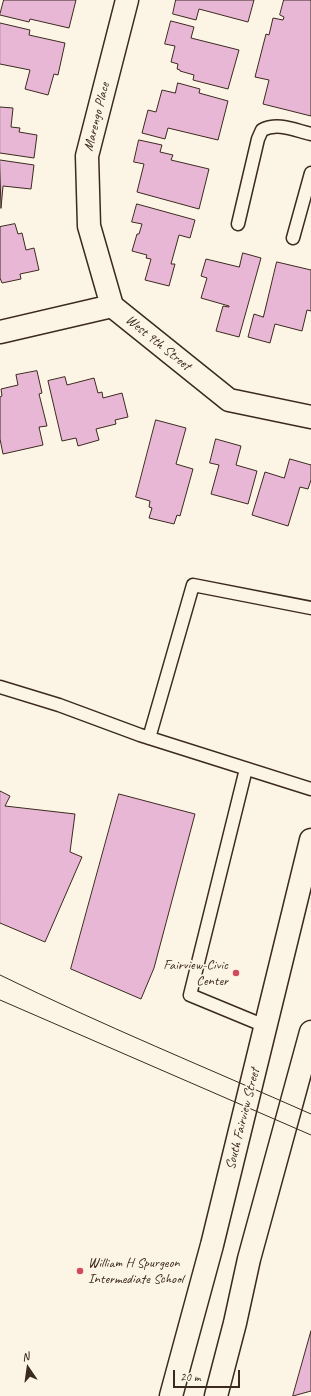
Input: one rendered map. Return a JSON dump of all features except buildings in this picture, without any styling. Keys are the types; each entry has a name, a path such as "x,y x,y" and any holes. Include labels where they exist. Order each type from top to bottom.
{"main road":[{"name":"Marengo Place","path":"112,306 89,226 87,156 127,0"},
{"name":"West 9th Street","path":"0,332 112,306 229,400 311,417"},
{"name":"South Fairview Street","path":"171,1396 212,1245 311,840"},
{"path":"216,1396 235,1323 249,1259 311,1032"}],"lane":[{"path":"238,224 258,139 262,130 269,126 278,126 311,134"},
{"path":"293,238 311,173"},
{"path":"149,738 193,585 311,608"},
{"path":"0,688 59,705 149,738 311,789"},
{"path":"246,769 190,995 265,1026"}],"tram line":[{"path":"0,975 116,1029 311,1114"},
{"path":"0,1000 311,1135"}],"place":[{"name":"Fairview-Civic Center","path":"236,973"},
{"name":"William H Spurgeon Intermediate School","path":"80,1271"}]}
